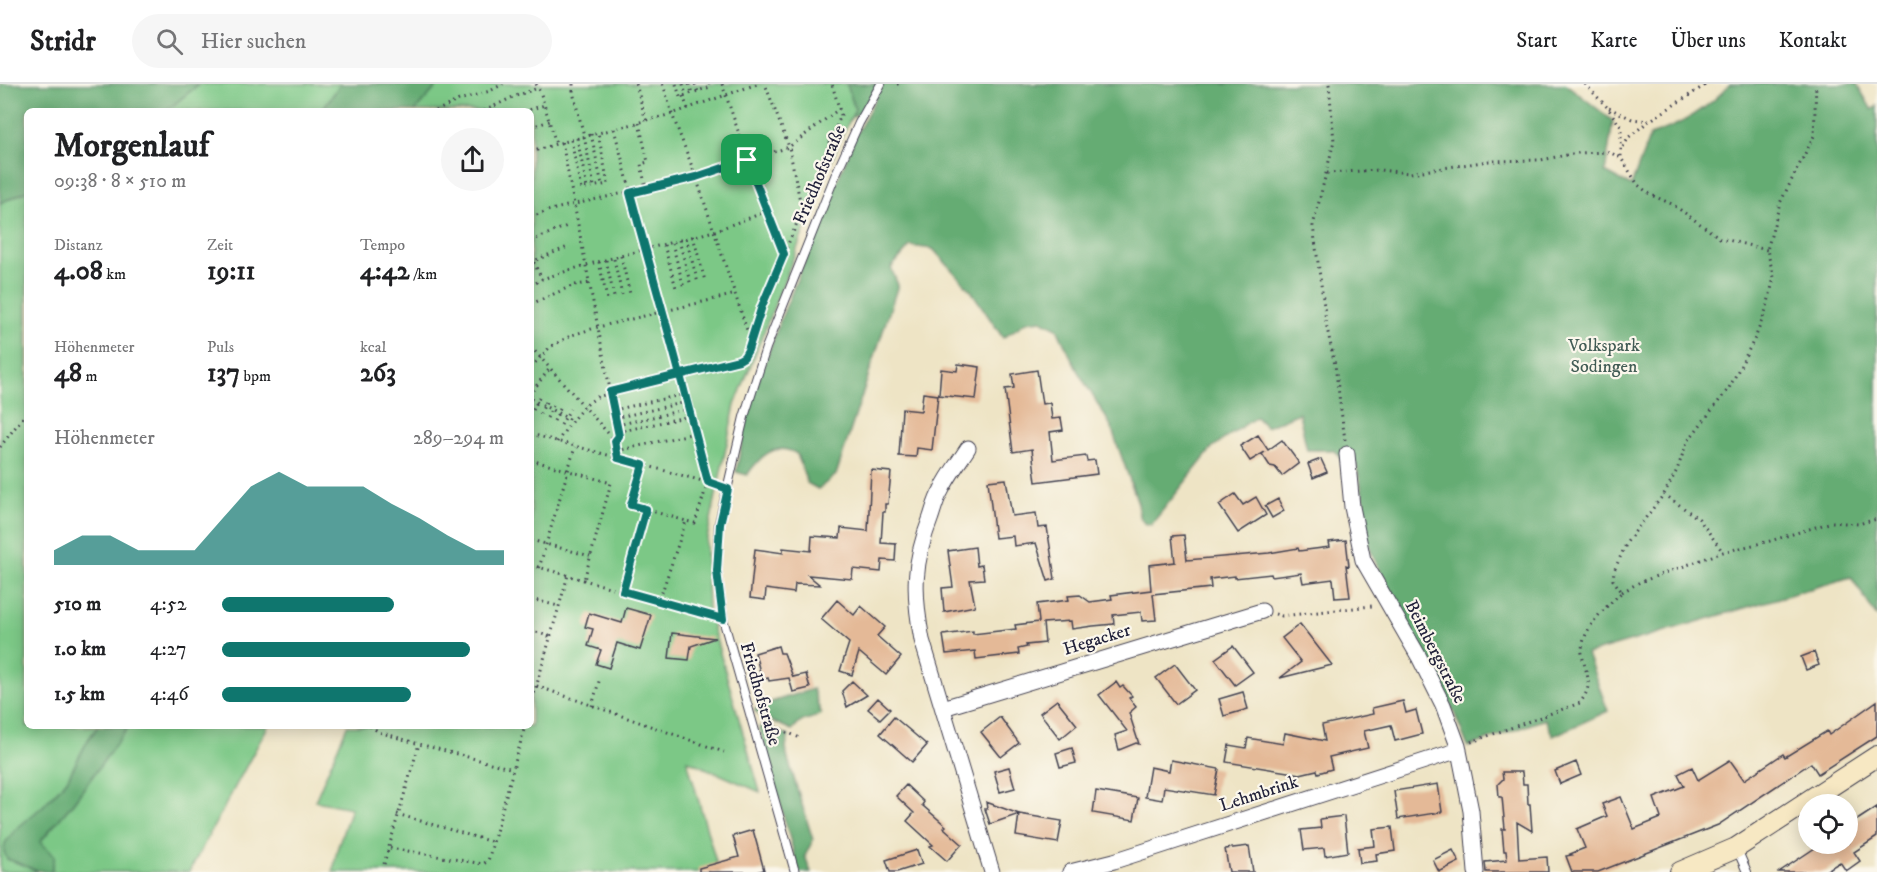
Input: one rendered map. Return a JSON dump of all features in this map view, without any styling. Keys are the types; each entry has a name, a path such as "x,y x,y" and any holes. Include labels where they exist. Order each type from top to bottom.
{"main road":[{"path":"1680,872 1736,848 1877,756"}],"street":[{"path":"968,448 941,491 921,541 916,568 915,592 922,639 992,872"},
{"name":"Beimbergstraße","path":"1347,454 1352,507 1363,560 1419,657 1443,705 1459,750 1472,810 1476,872"},
{"name":"Hegacker","path":"943,708 1262,610"},
{"name":"Lehmbrink","path":"1070,872 1114,861 1459,750"}],"lane":[{"name":"Friedhofstraße","path":"795,872 723,619 717,571 720,524 744,417 765,348 835,176 859,123 881,84"},
{"path":"1736,848 1747,872"}],"path":[{"path":"443,108 503,84"},
{"path":"573,84 594,186"},
{"path":"636,84 646,120"},
{"path":"663,84 751,338"},
{"path":"676,84 680,97 704,90 710,87 709,84"},
{"path":"682,84 688,109"},
{"path":"689,84 692,93"},
{"path":"695,84 698,92"},
{"path":"702,84 704,90"},
{"path":"722,84 747,160 784,254"},
{"path":"534,151 672,114 757,84"},
{"path":"765,84 789,147 802,211"},
{"path":"557,442 571,420 584,406 597,397 739,360 748,350 762,306 841,115 832,84"},
{"path":"1329,84 1334,141 1314,226 1347,454"},
{"path":"1586,84 1607,106 1621,127 1621,158"},
{"path":"1622,149 1629,137 1649,121 1707,84"},
{"path":"1622,592 1614,580 1614,571 1628,542 1664,494 1677,470 1687,442 1729,388 1756,336 1767,307 1774,277 1767,250 1780,203 1814,136 1816,84"},
{"path":"490,108 537,86 556,144"},
{"path":"534,108 545,105"},
{"path":"1607,106 1632,119 1649,121"},
{"path":"534,216 575,204 696,177 789,147 839,109"},
{"path":"841,115 847,118"},
{"path":"534,126 550,121"},
{"path":"639,123 648,162 641,164 646,189"},
{"path":"614,129 708,482 695,523 631,505 643,465"},
{"path":"571,140 581,189 608,184 598,133"},
{"path":"591,134 602,185"},
{"path":"577,138 587,188"},
{"path":"562,142 619,436 615,441"},
{"path":"1327,173 1379,170 1410,173 1489,161 1541,160 1577,153 1609,152 1621,158 1638,185 1651,195 1672,204 1720,238 1767,250"},
{"path":"534,284 542,279 586,264 714,231 768,211"},
{"path":"534,240 567,226"},
{"path":"693,236 705,280"},
{"path":"686,238 698,283"},
{"path":"679,240 691,285"},
{"path":"672,243 684,288"},
{"path":"664,245 677,291"},
{"path":"534,261 568,247"},
{"path":"621,256 630,294"},
{"path":"614,258 622,295"},
{"path":"606,260 614,297"},
{"path":"599,262 607,298"},
{"path":"534,265 542,279"},
{"path":"534,303 574,285 590,283"},
{"path":"534,364 550,346 572,335 736,294"},
{"path":"534,350 615,441 618,458"},
{"path":"534,389 549,368"},
{"path":"534,408 541,394"},
{"path":"614,410 685,394"},
{"path":"540,414 548,398"},
{"path":"534,400 571,420"},
{"path":"547,418 555,402"},
{"path":"615,418 687,402"},
{"path":"554,421 562,405"},
{"path":"561,425 570,409"},
{"path":"617,425 688,409"},
{"path":"0,447 24,416"},
{"path":"618,432 690,416"},
{"path":"616,451 695,433"},
{"path":"534,435 728,489"},
{"path":"539,568 575,447"},
{"path":"534,461 611,483 584,580"},
{"path":"1664,494 1699,519 1723,552"},
{"path":"623,591 646,509"},
{"path":"1476,740 1580,703 1588,692 1589,683 1581,650 1588,629 1602,611 1622,592 1640,582 1723,552 1770,541 1832,522 1858,524 1877,519"},
{"path":"659,601 686,521"},
{"path":"534,541 591,556"},
{"path":"534,566 723,619"},
{"path":"534,694 568,575"},
{"path":"534,599 559,606"},
{"path":"1282,616 1389,604"},
{"path":"534,631 549,637"},
{"path":"592,706 600,678"},
{"path":"536,686 724,752"},
{"path":"768,723 800,738"},
{"path":"374,729 419,744 513,769"},
{"path":"390,848 483,864 488,861 524,729"},
{"path":"384,864 419,744"},
{"path":"398,814 492,842"}],"green space":[{"path":"0,84 199,84 170,108 24,108 24,192 0,203"},
{"path":"199,84 341,84 323,108 170,108"},
{"path":"341,84 439,84 418,108 323,108"},
{"path":"439,84 847,84 855,110 840,140 735,405 706,543 708,611 760,792 687,760 719,872 333,872 337,850 351,808 315,801 346,729 534,729 534,108 418,108"},
{"path":"847,84 878,84 862,112 853,117 855,109"},
{"name":"Volkspark Sodingen","path":"883,84 1566,84 1613,121 1605,172 1631,186 1650,135 1672,127 1693,115 1713,101 1730,84 1857,84 1872,110 1877,105 1877,617 1851,577 1587,654 1608,711 1553,736 1545,719 1468,747 1454,712 1373,556 1365,534 1362,504 1364,501 1356,463 1342,466 1339,454 1332,450 1307,450 1299,413 1266,427 1256,417 1213,447 1151,525 1144,523 1139,516 1138,503 1110,424 1077,370 1057,328 1041,320 1026,322 1003,338 972,292 933,249 910,246 891,268 898,285 836,475 818,489 807,483 797,454 781,449 762,457 747,475 736,472 755,389 782,316 856,135"},
{"path":"24,192 24,729 96,729 67,780 43,806 7,859 29,866 37,872 0,872 0,203"},
{"path":"813,689 821,714 799,723 792,730 762,717 754,710 765,704"},
{"path":"767,726 789,736 786,746 787,756 813,840 805,856 811,872 799,872 759,727"},
{"path":"96,729 127,729 73,803 40,842 55,856 51,872 34,869 7,859 4,852 5,843 15,830 43,806 67,780"},
{"path":"127,729 266,729 189,872 51,872 55,856 40,842 73,803"}],"building":[{"path":"958,364 980,367 976,399 939,395 941,369 957,371"},
{"path":"1037,370 1042,404 1050,403 1052,419 1061,418 1063,430 1050,432 1053,460 1086,456 1087,461 1095,460 1097,474 1036,482 1032,449 1013,452 1005,389 1014,388 1012,374"},
{"path":"923,393 938,395 932,450 917,448 916,457 899,456 902,409 921,411"},
{"path":"1258,435 1268,450 1282,440 1299,463 1282,476 1275,467 1270,466 1262,454 1265,452 1250,461 1240,446"},
{"path":"1321,459 1327,472 1313,478 1308,464"},
{"path":"871,470 891,472 888,504 885,504 885,512 883,512 881,543 896,544 895,561 882,560 881,572 853,569 852,579 808,575 820,585 795,584 794,593 766,589 765,600 750,598 755,549 783,553 783,548 811,551 812,536 840,538 841,528 868,531"},
{"path":"1006,479 1012,516 1036,513 1038,528 1047,527 1055,579 1048,581 1036,543 1014,546 1013,536 995,538 988,481"},
{"path":"1235,494 1243,505 1256,497 1266,515 1238,533 1219,505"},
{"path":"1278,499 1284,511 1272,518 1265,506"},
{"path":"1184,535 1187,560 1269,553 1298,548 1299,551 1330,547 1329,542 1346,540 1350,597 1335,598 1333,579 1303,583 1301,573 1272,577 1271,574 1210,579 1211,588 1153,594 1156,620 1142,621 1141,612 1113,615 1114,624 1072,629 1071,621 1043,623 1045,643 1026,645 1027,647 1018,649 1019,654 976,659 975,651 946,654 943,635 1016,629 1015,625 1039,622 1037,604 1069,600 1068,596 1080,595 1090,602 1112,599 1111,595 1151,590 1149,565 1175,562 1172,536"},
{"path":"975,547 977,566 982,565 984,579 970,580 975,606 944,612 942,588 953,587 948,551"},
{"path":"837,600 854,615 861,606 885,627 877,636 901,657 886,675 859,652 852,675 840,671 849,643 821,619"},
{"path":"626,608 651,615 640,650 617,643 609,668 596,664 601,650 588,646 593,629 585,627 589,613 622,623"},
{"path":"1300,624 1332,665 1280,678 1301,662 1282,638"},
{"path":"672,633 715,638 691,646 689,660 669,658"},
{"path":"778,646 780,653 784,653 793,677 806,674 810,688 793,692 789,678 762,680 755,653"},
{"path":"1233,646 1253,672 1235,685 1215,659"},
{"path":"1814,652 1819,665 1806,670 1801,657"},
{"path":"1175,664 1195,690 1176,704 1156,678"},
{"path":"852,681 867,695 847,707 842,691"},
{"path":"1116,682 1120,688 1123,686 1132,696 1129,698 1136,707 1129,713 1139,744 1136,743 1119,750 1115,735 1127,731 1099,695"},
{"path":"1243,692 1248,709 1224,716 1219,699"},
{"path":"878,698 890,709 880,719 868,709"},
{"path":"1057,700 1077,725 1060,739 1040,713"},
{"path":"1403,701 1406,713 1416,710 1422,734 1395,741 1391,725 1364,731 1368,748 1329,757 1332,769 1300,774 1226,762 1229,745 1246,748 1248,738 1283,744 1285,733 1325,741 1322,725 1373,714 1372,708"},
{"path":"1877,701 1877,736 1818,774 1811,763 1718,825 1598,872 1572,872 1566,856 1585,848 1577,829 1607,816 1602,804 1621,797 1634,829 1661,818 1654,798 1684,786 1678,774 1692,767 1698,780 1730,760 1744,780 1783,754 1785,757 1827,731 1829,735"},
{"path":"894,717 927,745 912,762 880,734"},
{"path":"1000,717 1019,743 1001,757 981,732"},
{"path":"1072,748 1076,763 1060,767 1056,753"},
{"path":"1171,760 1219,769 1214,795 1164,787 1162,800 1145,797 1150,767 1169,771"},
{"path":"1576,762 1581,775 1560,784 1555,771"},
{"path":"1009,767 1015,788 1000,792 994,771"},
{"path":"1502,772 1522,772 1523,784 1527,784 1532,831 1517,822 1519,859 1547,857 1548,872 1486,872 1485,862 1507,860 1502,829 1505,829 1502,797 1499,797 1498,784 1503,779"},
{"path":"1438,784 1442,812 1398,819 1394,791"},
{"path":"906,785 924,802 922,805 962,844 947,861 907,821 914,813 896,796"},
{"path":"1096,791 1138,798 1134,820 1093,813"},
{"path":"986,802 1019,814 990,824 985,809 987,809"},
{"path":"1877,807 1877,837 1858,849 1858,819"},
{"path":"1019,814 1062,821 1058,843 1016,836"},
{"path":"1344,816 1348,852 1325,856 1324,848 1304,850 1301,830 1321,828 1320,819"},
{"path":"1392,827 1395,851 1376,854 1377,861 1360,863 1358,848 1375,846 1373,829"},
{"path":"753,830 764,870 699,872 699,868 739,857 733,836"},
{"path":"1249,846 1253,872 1229,872 1225,849"},
{"path":"917,850 922,864 890,872 886,860"},
{"path":"1453,850 1459,862 1439,872 1433,860"},
{"path":"1806,854 1855,854 1860,861 1846,871 1840,862 1824,872 1779,872"}],"route":[{"path":"747,160 696,177 630,193 663,312 680,375 708,482 728,489 720,524 717,571 723,619 623,591 646,509 631,505 643,465 618,458 615,441 619,436 610,392 680,375 739,360 744,357 784,254 747,160"}]}
